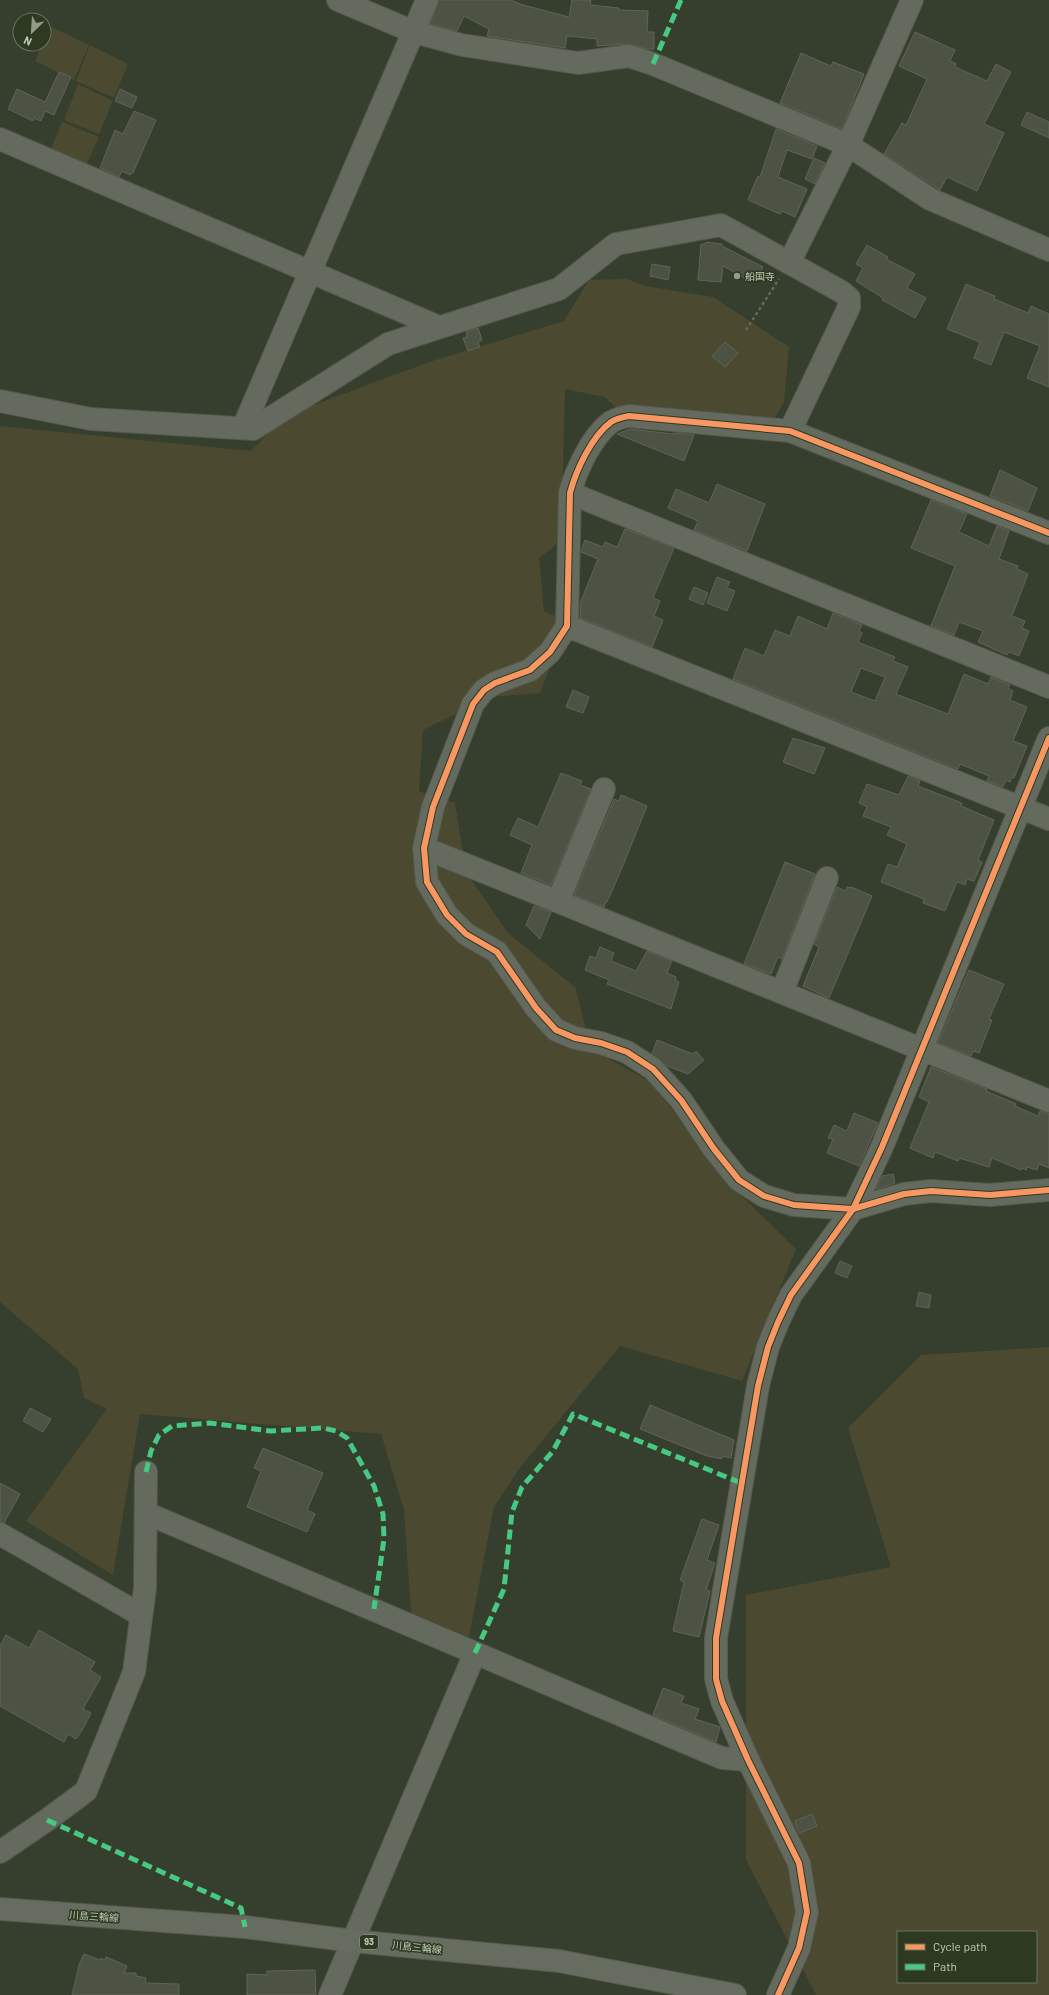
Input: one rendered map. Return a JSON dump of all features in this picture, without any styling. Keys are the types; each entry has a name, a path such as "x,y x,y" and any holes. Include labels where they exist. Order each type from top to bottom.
{"main road":[{"name":"川島三輪線","path":"0,1909 245,1927 353,1940 558,1961 735,1995"}],"street":[{"path":"338,0 414,32 462,45 578,64 629,56 848,145 930,199 1049,250"},
{"path":"243,428 427,0"},
{"path":"789,263 848,145 912,0"},
{"path":"0,139 439,327"},
{"path":"0,401 90,419 253,429 388,344 559,289 616,244 721,225 842,292 849,298 849,307 790,431"},
{"path":"1049,533 790,431 629,416 612,421 596,436 574,479 570,493 567,626 550,652 530,670 495,683 484,690 473,704 433,807 424,848 427,882 447,915 466,934 497,952 536,1008 556,1030 576,1038 601,1043 627,1052 653,1069 681,1100 714,1149 739,1180 764,1196 794,1205 853,1209 904,1194 931,1191 990,1195 1049,1190"},
{"path":"570,493 1049,687"},
{"path":"567,626 1049,819"},
{"path":"778,1995 799,1948 807,1912 799,1863 748,1760 722,1701 716,1679 716,1638 758,1386 768,1347 791,1295 853,1209 882,1147 1049,738"},
{"path":"558,902 604,789"},
{"path":"424,848 782,992 922,1051 1049,1101"},
{"path":"782,992 827,878"},
{"path":"0,1852 86,1791 134,1672 145,1588 146,1472"},
{"path":"146,1513 722,1758 748,1760"},
{"path":"0,1534 141,1615"},
{"path":"330,1995 475,1653"}],"path":[{"path":"746,330 789,263"}],"shaded area":[{"path":"52,27 89,45 74,80 35,61 39,52 52,52"},
{"path":"90,45 128,64 114,98 76,81"},
{"path":"78,84 113,101 99,134 64,120"},
{"path":"62,122 99,137 82,174 47,158"},
{"path":"627,279 645,286 713,297 789,347 784,402 762,440 622,414 605,397 565,389 561,541 539,558 544,611 568,622 540,693 490,697 423,730 419,791 455,803 466,872 508,933 575,987 591,1049 652,1083 722,1177 796,1249 742,1381 620,1346 519,1469 494,1507 469,1637 411,1613 404,1510 381,1434 140,1414 113,1575 26,1521 107,1409 84,1398 78,1369 0,1302 0,426 251,451 284,416 429,362 564,321 589,280"},
{"path":"1049,1347 1049,1995 816,1995 746,1860 746,1595 891,1567 848,1428 921,1355"}],"building":[{"path":"439,0 511,0 523,5 569,17 572,0 591,0 590,5 619,8 619,10 648,11 647,32 654,32 654,49 647,49 628,44 597,46 597,39 567,36 565,48 487,36 489,29 464,16 457,31 430,24"},
{"path":"915,32 955,50 950,61 956,64 955,67 987,81 996,64 1011,72 984,124 1004,133 977,191 947,177 940,190 884,154 902,123 906,125 927,79 899,66"},
{"path":"801,53 831,66 833,62 864,74 842,129 780,103"},
{"path":"59,72 71,77 54,115 45,111 41,121 34,118 33,121 8,109 17,89 45,102"},
{"path":"120,89 137,97 132,108 115,101"},
{"path":"134,111 156,120 133,173 130,175 122,171 119,177 100,168 115,130 123,134"},
{"path":"1027,112 1049,122 1049,138 1021,125"},
{"path":"776,129 817,146 812,159 787,150 778,177 807,189 795,217 782,211 780,214 748,200 758,176 760,177"},
{"path":"814,158 825,163 815,184 805,179"},
{"path":"706,242 722,244 722,246 763,267 757,278 755,277 752,282 723,266 721,282 698,280 701,244 705,244"},
{"path":"867,245 888,257 886,259 915,274 907,288 926,298 915,318 882,300 883,298 856,281 863,268 856,264"},
{"path":"652,264 670,267 668,280 650,276"},
{"path":"966,284 995,296 994,299 1028,313 1031,306 1049,314 1049,387 1027,378 1040,346 1004,332 991,365 974,358 980,342 947,329"},
{"path":"478,328 482,340 478,342 480,347 468,351 463,338 467,337 466,332"},
{"path":"725,342 738,353 725,367 712,356"},
{"path":"630,429 694,435 684,461 617,434"},
{"path":"1000,470 1037,488 1028,511 990,496"},
{"path":"717,484 765,504 747,551 694,530 698,521 668,508 676,489 709,503"},
{"path":"931,500 967,514 959,532 989,546 997,526 1009,531 999,559 1018,566 1017,569 1028,574 1012,616 1025,621 1022,628 1029,631 1019,656 1009,652 1007,655 978,642 983,631 959,622 954,635 931,626 955,566 911,548"},
{"path":"625,529 674,548 653,598 660,601 654,616 663,620 652,647 580,618 581,601 598,559 581,552 585,540 603,547 605,542 617,547"},
{"path":"717,577 730,582 727,588 735,591 727,611 707,603"},
{"path":"694,587 708,593 703,605 689,599"},
{"path":"833,613 862,625 859,631 862,633 858,642 895,657 893,661 908,667 896,694 948,714 964,674 988,684 991,677 1010,685 1008,688 1013,691 1010,700 1027,707 1013,741 1027,746 1014,778 1012,777 1010,782 1006,780 1003,787 987,781 989,776 960,764 958,769 733,679 745,648 764,656 775,630 790,636 798,616 827,629","holes":["861,668 885,677 875,701 851,692"]},
{"path":"573,690 589,697 583,713 566,707"},
{"path":"793,738 825,748 814,774 783,762"},
{"path":"561,773 582,781 580,785 591,789 551,885 521,873 532,845 510,835 518,818 538,827"},
{"path":"908,776 920,781 918,786 962,803 961,806 994,820 978,860 982,862 974,881 967,879 965,885 957,882 945,911 923,903 924,899 881,882 888,864 897,867 907,844 887,835 891,827 863,816 867,807 859,803 867,784 899,795"},
{"path":"621,795 647,806 622,868 604,907 574,895 614,799 619,801"},
{"path":"785,862 815,874 782,959 778,957 771,974 744,964"},
{"path":"837,887 845,891 847,887 854,888 872,896 829,998 803,986 819,947 814,944"},
{"path":"534,906 551,912 540,939 526,925"},
{"path":"600,947 614,953 611,961 636,971 647,951 672,961 667,973 676,977 675,980 679,982 671,1009 607,984 609,980 585,970 590,956 596,958"},
{"path":"969,970 1004,984 989,1019 992,1020 979,1053 973,1051 971,1056 938,1043"},
{"path":"657,1040 693,1054 696,1051 704,1060 688,1074 667,1066 652,1054"},
{"path":"931,1067 987,1089 986,1091 1016,1104 1015,1106 1038,1116 1040,1111 1049,1113 1049,1168 1039,1164 1037,1170 1027,1167 1026,1170 1022,1168 1021,1170 992,1158 989,1167 959,1158 958,1161 935,1152 933,1158 910,1148 929,1102 919,1097"},
{"path":"854,1113 878,1123 859,1166 827,1153 833,1139 828,1138 834,1125 847,1131"},
{"path":"893,1174 895,1183 876,1189 882,1176"},
{"path":"840,1261 852,1266 847,1278 835,1273"},
{"path":"919,1292 931,1295 929,1308 916,1306"},
{"path":"650,1405 734,1440 731,1458 722,1456 722,1459 707,1456 640,1429"},
{"path":"30,1408 51,1419 43,1432 23,1421"},
{"path":"263,1448 323,1473 307,1510 315,1514 307,1532 247,1507 261,1471 254,1468"},
{"path":"0,1483 20,1494 4,1523 0,1522"},
{"path":"702,1519 719,1525 707,1560 715,1563 706,1590 710,1591 699,1637 673,1631 684,1582 680,1580"},
{"path":"39,1630 95,1662 90,1670 101,1677 83,1709 91,1713 76,1739 68,1734 64,1742 0,1706 0,1646 6,1635 29,1648"},
{"path":"663,1688 684,1696 681,1703 699,1709 695,1719 720,1727 716,1742 653,1715"},
{"path":"812,1814 817,1826 799,1833 795,1821"},
{"path":"84,1954 100,1960 101,1958 105,1960 106,1957 127,1966 124,1973 136,1973 136,1976 146,1978 145,1983 179,1984 179,1995 72,1995 79,1965"},
{"path":"315,1970 316,1995 247,1995 247,1974 267,1975 267,1971"}],"marked path":[{"path":"653,64 681,0"},
{"path":"475,1653 504,1589 512,1512 522,1487 553,1451 573,1414 741,1483"},
{"path":"146,1472 151,1451 159,1435 172,1426 210,1423 270,1431 323,1428 336,1431 347,1438 374,1486 383,1514 384,1539 374,1609"},
{"path":"47,1820 241,1908 245,1927"}],"cycle path":[{"path":"1049,533 790,431 629,416 611,422 597,436 591,445 576,474 570,493 567,626 550,652 530,670 495,683 484,690 473,704 433,807 424,848 427,882 447,915 466,934 497,952 536,1008 556,1030 575,1038 601,1043 627,1052 653,1069 681,1100 714,1149 739,1180 764,1196 794,1205 853,1209 904,1194 931,1191 990,1195 1049,1190"},
{"path":"778,1995 799,1948 807,1912 799,1863 748,1760 722,1701 716,1679 716,1638 758,1386 768,1347 791,1295 853,1209 882,1147 1049,738"}],"place":[{"name":"船国寺","path":"737,276"}]}
